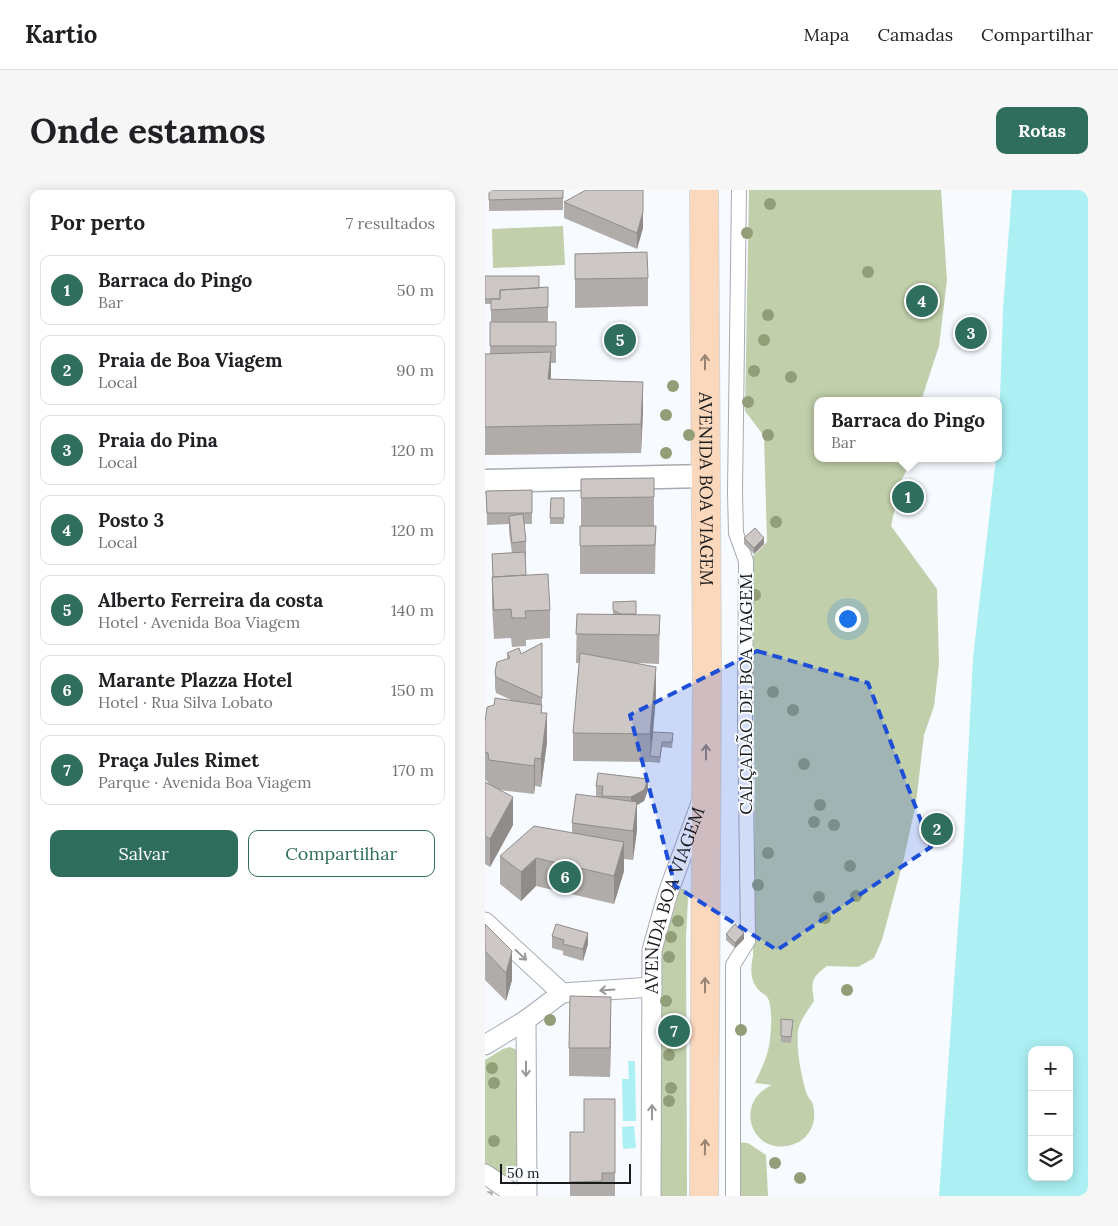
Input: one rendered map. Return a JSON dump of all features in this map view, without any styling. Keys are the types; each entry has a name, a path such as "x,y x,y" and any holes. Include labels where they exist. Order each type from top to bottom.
{"main road":[{"name":"AVENIDA BOA VIAGEM","path":"704,190 706,787 704,1196"}],"street":[{"name":"CALÇADÃO DE BOA VIAGEM","path":"733,1196 731,1080 733,965 748,941 745,561 736,533 735,492 739,190"},
{"path":"485,481 705,476"},
{"name":"AVENIDA BOA VIAGEM","path":"651,1196 652,950 668,893 706,787"},
{"path":"485,922 562,993"},
{"path":"485,1045 526,1020 562,993 653,987"},
{"path":"526,1020 527,1196"},
{"path":"485,1174 517,1196"}],"highlighted area":[{"path":"757,651 868,683 931,847 777,950 675,886 630,715"}],"green space":[{"path":"749,190 941,190 947,280 939,346 922,397 814,397 814,462 911,462 901,481 891,526 937,589 939,664 934,706 924,735 916,803 904,858 882,940 874,958 858,967 827,966 813,980 814,1001 798,1031 798,1053 806,1093 813,1106 813,1124 810,1131 800,1141 791,1145 777,1146 766,1143 757,1135 752,1126 750,1114 753,1103 760,1093 772,1085 755,1083 768,1049 771,1034 771,1008 767,996 757,988 751,971 753,956 755,790 751,558 767,542 764,436 745,411"},
{"path":"563,226 565,265 493,268 492,229"},
{"path":"678,889 686,891 688,899 686,936 687,1196 660,1196 661,952"},
{"path":"510,1047 519,1051 518,1175 509,1179 485,1168 485,1060"},
{"path":"737,1142 748,1143 766,1155 768,1196 736,1196"}],"water":[{"path":"1012,190 1088,190 1088,1196 939,1196 963,855 973,658 996,462 1002,462 1002,397 1000,397 1003,309"},
{"path":"628,1061 635,1061 636,1121 623,1121 622,1079 629,1079"},
{"path":"634,1126 636,1148 623,1149 622,1127"}],"building":[{"path":"489,190 563,190 563,198 489,200"},
{"path":"586,190 643,190 643,212 637,233 564,202"},
{"path":"647,252 648,278 575,279 575,254"},
{"path":"485,276 539,276 539,288 500,290 500,299 485,299"},
{"path":"918,286 926,286 931,291 929,302 918,304 913,299 913,291"},
{"path":"548,287 548,307 491,310 491,299 500,299 500,290"},
{"path":"490,322 556,322 556,346 490,346"},
{"path":"551,352 548,379 643,382 641,424 485,427 485,354"},
{"path":"654,478 654,497 581,498 581,479"},
{"path":"532,490 532,513 487,513 486,491"},
{"path":"551,498 564,498 564,518 550,518"},
{"path":"523,514 526,541 512,543 509,516"},
{"path":"580,526 656,526 655,545 580,546"},
{"path":"755,528 764,538 754,548 744,538"},
{"path":"525,552 526,575 493,577 492,554"},
{"path":"548,574 550,610 525,611 526,618 512,618 511,609 494,610 492,577"},
{"path":"636,601 636,614 621,614 613,610 613,602"},
{"path":"577,614 660,615 659,635 576,634"},
{"path":"542,643 542,698 496,677 497,662 510,658 507,653 519,648 521,654"},
{"path":"580,653 656,667 650,734 573,733"},
{"path":"495,698 542,705 541,713 547,713 541,759 535,758 534,766 489,760 488,753 485,752 485,722 487,707 494,705"},
{"path":"653,732 673,733 672,742 662,742 660,757 650,756"},
{"path":"598,773 648,779 644,790 631,797 602,796 603,786 596,786"},
{"path":"485,782 513,797 490,839 485,836"},
{"path":"576,794 637,802 633,831 572,823"},
{"path":"534,826 624,842 614,876 536,858 521,872 500,856"},
{"path":"485,924 512,951 506,973 485,951"},
{"path":"556,924 588,933 583,949 563,944 564,940 552,936"},
{"path":"735,924 744,933 735,943 726,934"},
{"path":"570,996 611,997 610,1048 569,1048"},
{"path":"781,1019 793,1020 791,1037 781,1036"},
{"path":"584,1099 615,1099 615,1173 602,1173 602,1181 570,1182 570,1132 584,1132"},
{"path":"485,1192 492,1192 492,1196 485,1196"}],"place":[{"name":"Posto 3","path":"922,301"},
{"name":"Praia do Pina","path":"971,333"},
{"name":"Alberto Ferreira da costa","path":"620,340"},
{"name":"Barraca do Pingo","path":"908,497"},
{"name":"Praia de Boa Viagem","path":"937,829"},
{"name":"Marante Plazza Hotel","path":"565,877"},
{"name":"Praça Jules Rimet","path":"674,1031"}]}
